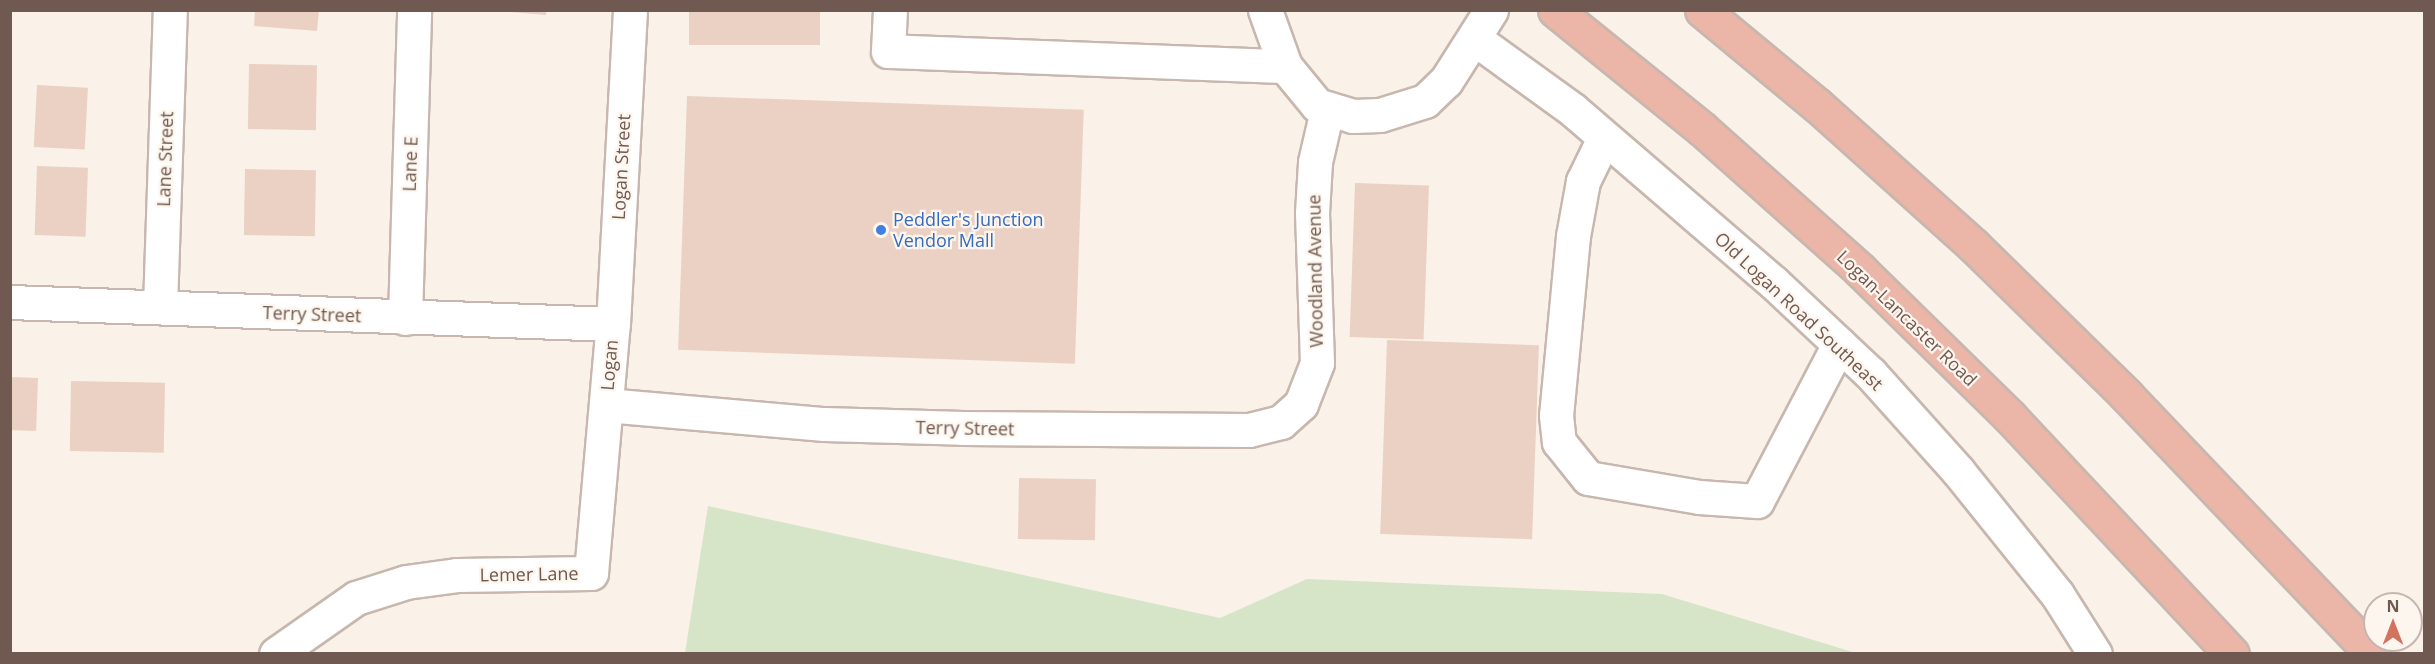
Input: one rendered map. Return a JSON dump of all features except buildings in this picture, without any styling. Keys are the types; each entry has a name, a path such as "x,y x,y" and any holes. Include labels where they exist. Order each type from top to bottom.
{"highway":[{"name":"Logan-Lancaster Road","path":"1555,10 1702,129 1860,270 2011,418 2232,654"},
{"path":"1702,10 1817,105 1974,246 2126,395 2373,654"}],"street":[{"name":"Lane Street","path":"160,307 170,10"},
{"name":"Lane E","path":"405,318 414,10"},
{"name":"Logan Street","path":"613,324 630,10"},
{"path":"890,10 888,51 1285,66"},
{"path":"1265,10 1285,66 1317,105 1327,110 1353,116 1380,115 1425,101 1446,81 1475,39 1491,10"},
{"name":"Old Logan Road Southeast","path":"1475,39 1573,110 1871,374 1958,471 2057,594 2095,654"},
{"name":"Woodland Avenue","path":"1281,422 1301,404 1317,363 1312,213 1315,162 1327,110"},
{"path":"1604,138 1583,181 1574,236 1556,416 1559,442 1587,478 1699,497 1757,501 1839,344"},
{"name":"Terry Street","path":"10,302 613,324"},
{"name":"Logan","path":"606,405 613,324"},
{"name":"Terry Street","path":"606,405 825,424 963,428 1249,430 1281,422"},
{"name":"Lemer Lane","path":"276,654 356,598 406,582 457,575 591,573 606,405"}],"green space":[{"path":"708,506 1220,618 1307,579 1662,594 1856,653 685,653"}],"place":[{"name":"Peddler's Junction Vendor Mall","path":"881,230"}]}
